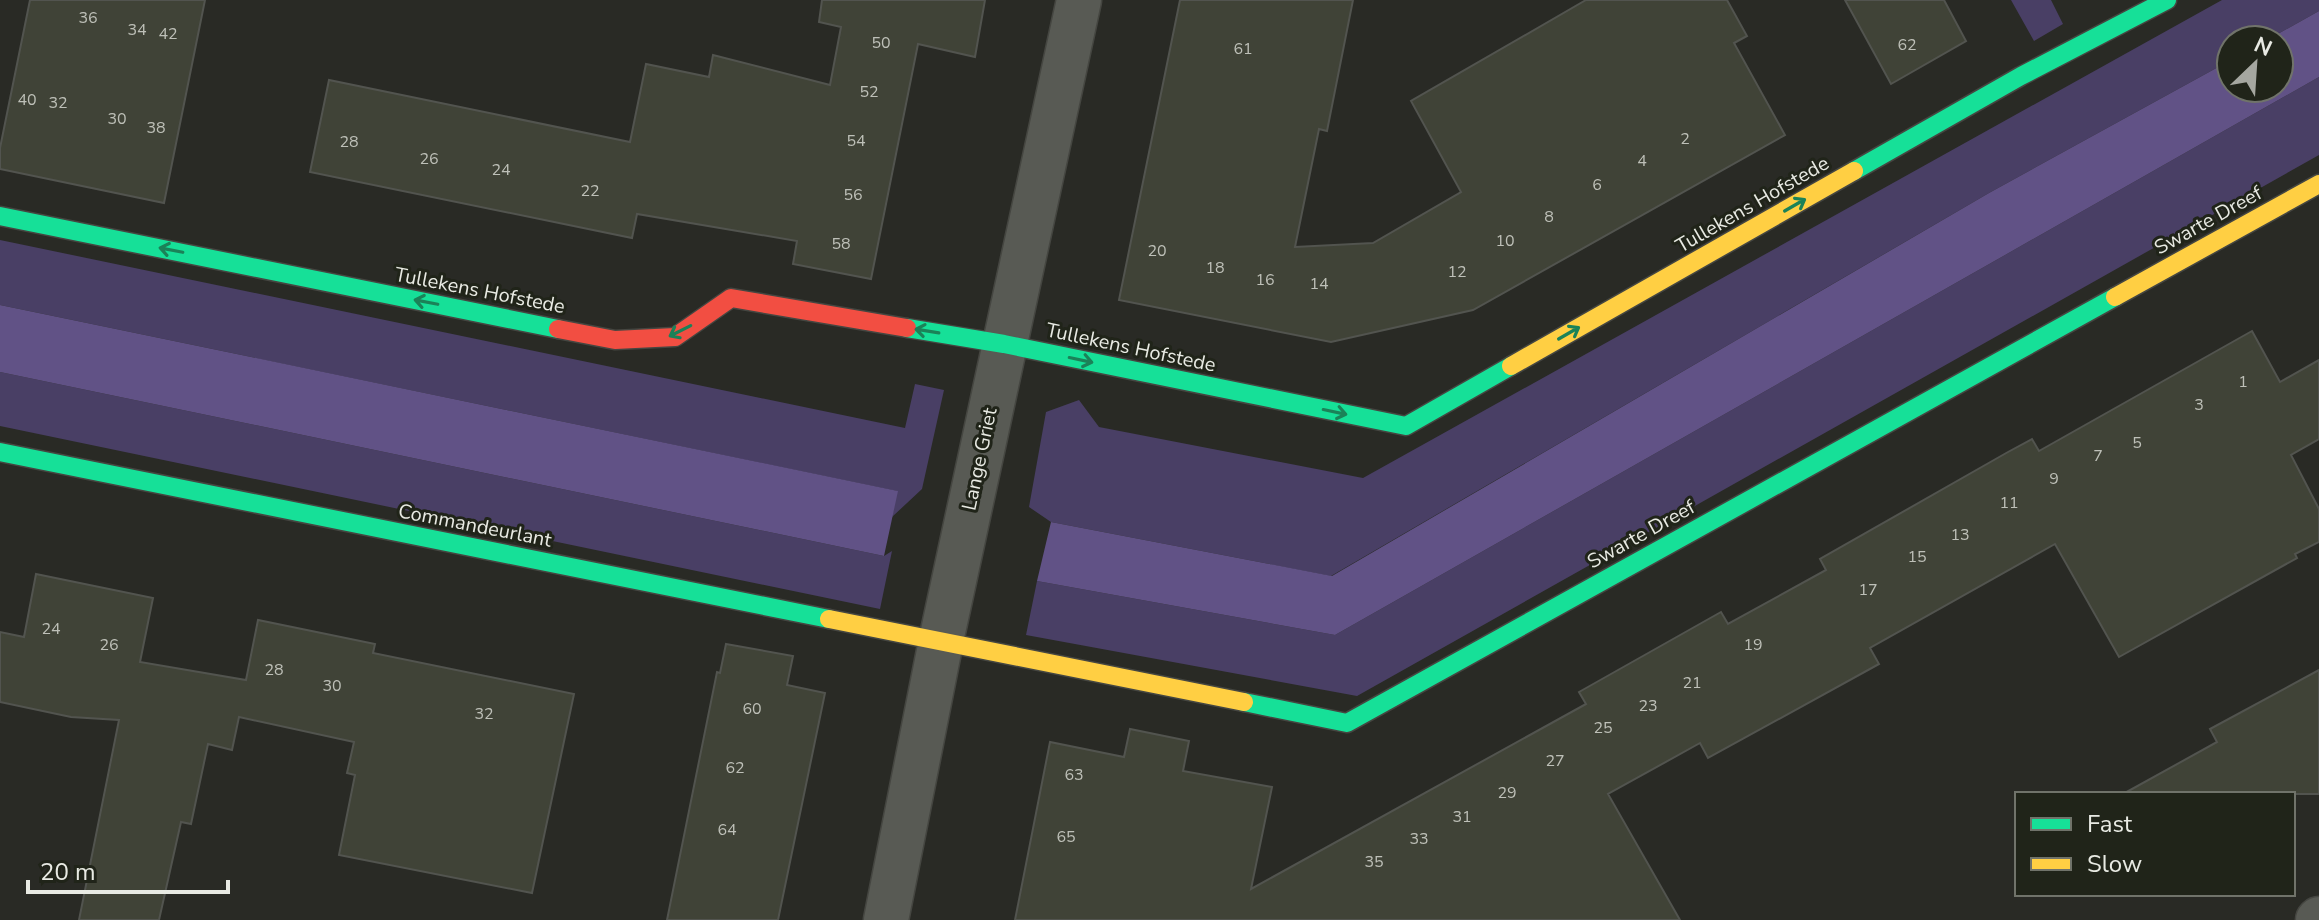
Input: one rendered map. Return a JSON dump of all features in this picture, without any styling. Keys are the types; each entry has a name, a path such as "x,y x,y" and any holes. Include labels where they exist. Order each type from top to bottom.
{"street":[{"name":"Lange Griet","path":"886,920 941,641 1079,0"},
{"name":"Tullekens Hofstede","path":"0,216 615,340 675,337 731,298 1004,344 1406,426 2021,76 2167,0"},
{"name":"Swarte Dreef","path":"941,641 1347,723 2319,184"},
{"name":"Commandeurlant","path":"0,452 941,641"}],"shaded area":[{"path":"2011,0 2051,0 2063,24 2034,41"},
{"path":"2222,0 2319,0 2319,11 2295,24 2215,24 2215,69 1989,193 1331,576 1051,522 1029,507 1046,412 1079,400 1099,427 1363,478"},
{"path":"2319,11 2319,77 2295,91 2295,24"},
{"path":"2215,69 2215,104 2271,104 1335,635 1037,581 1051,522 1332,576 1989,193"},
{"path":"2319,77 2319,155 1357,696 1026,635 1037,581 1335,635 2271,104 2295,104 2295,91"},
{"path":"0,240 905,428 915,384 944,390 922,489 892,517 897,491 0,305"},
{"path":"0,305 898,491 884,556 0,372"},
{"path":"0,372 884,556 892,551 880,609 0,426"}],"building":[{"path":"30,0 205,0 164,203 0,169 0,148"},
{"path":"822,0 985,0 975,57 918,44 871,279 793,264 797,241 637,214 632,238 310,172 329,80 630,142 646,64 709,77 713,55 830,85 841,27 819,22"},
{"path":"1180,0 1353,0 1327,131 1319,129 1295,247 1373,243 1461,192 1411,101 1586,0 1727,0 1747,36 1734,43 1785,135 1473,310 1331,342 1119,300"},
{"path":"1845,0 1944,0 1966,41 1891,84"},
{"path":"2252,331 2280,382 2319,360 2319,439 2291,455 2319,509 2319,542 2295,554 2297,558 2119,657 2055,544 1870,648 1879,664 1708,758 1700,743 1608,794 1680,920 1015,920 1050,742 1124,757 1130,729 1189,741 1183,771 1272,787 1251,889 1586,704 1579,692 1721,612 1728,624 1826,570 1820,559 2008,452 2032,439 2039,451"},
{"path":"36,574 153,598 140,662 246,680 258,620 375,644 373,653 574,694 532,893 339,855 355,775 347,773 354,742 239,717 232,750 208,744 191,824 181,822 159,920 79,920 119,720 71,717 0,702 0,632 24,637"},
{"path":"726,644 793,656 787,685 825,693 778,920 667,920 717,672 720,673"},
{"path":"2319,670 2319,794 2127,792 2217,742 2210,729"}],"traffic: fast":[{"path":"1854,171 2021,76 2167,0"},
{"path":"0,216 558,329"},
{"path":"1244,702 1347,723 2115,297"},
{"path":"907,328 1004,344 1406,426 1511,366"},
{"path":"0,452 829,619"}],"traffic: slow":[{"path":"1511,366 1854,171"},
{"path":"2115,297 2319,184"},
{"path":"829,619 1244,702"}],"traffic: jam":[{"path":"558,329 615,340 675,337 731,298 907,328"}]}
